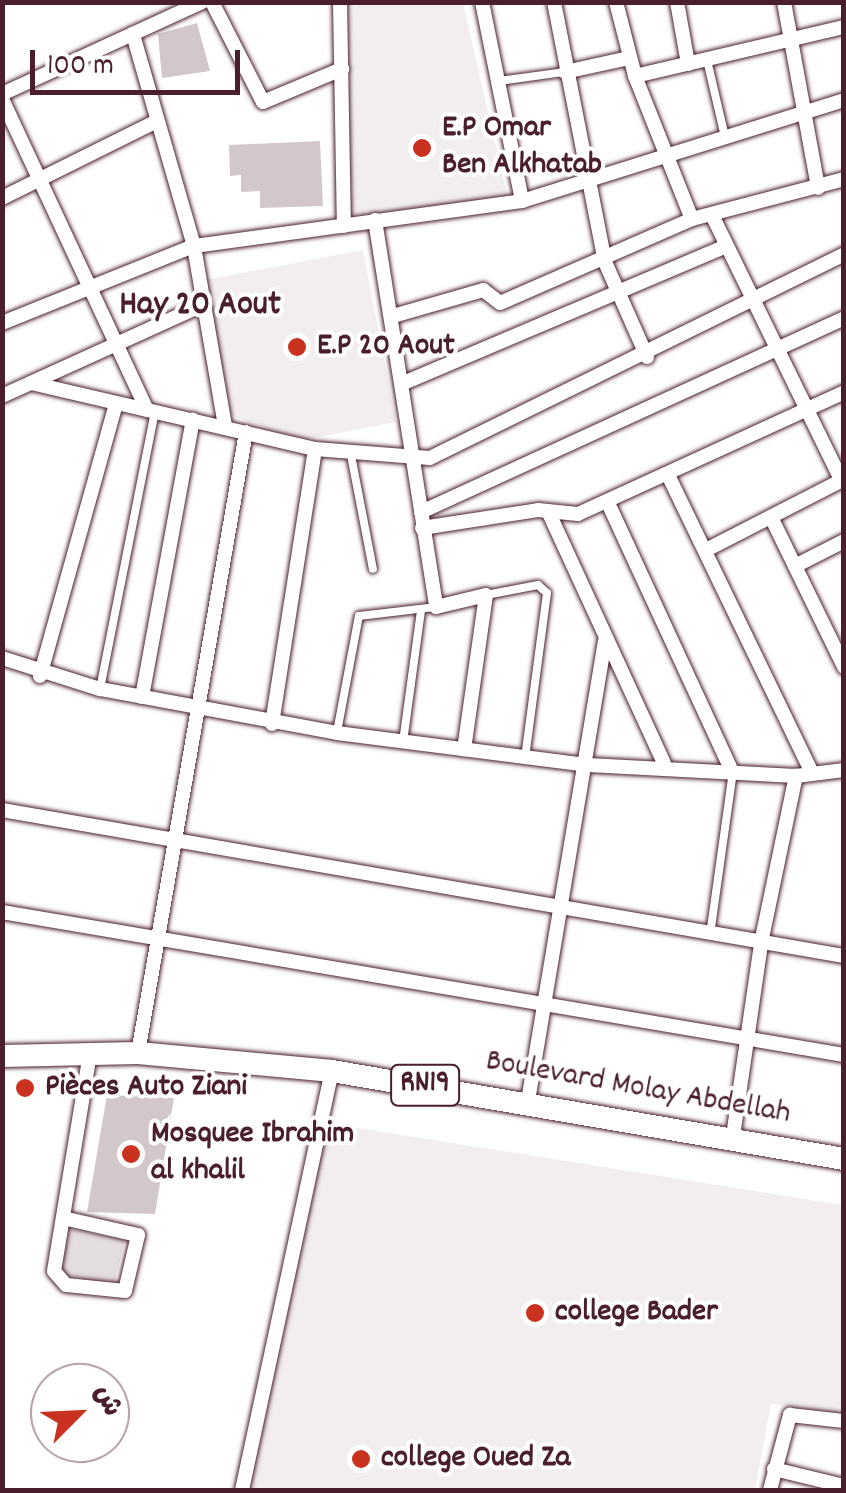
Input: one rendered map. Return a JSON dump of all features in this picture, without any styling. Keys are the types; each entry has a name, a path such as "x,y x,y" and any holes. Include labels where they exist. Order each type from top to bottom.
{"main road":[{"name":"Boulevard Molay Abdellah","path":"2,1056 138,1053 332,1071 733,1136 844,1159"}],"street":[{"path":"212,2 263,102 342,69"},
{"path":"340,2 344,226"},
{"path":"482,2 522,201"},
{"path":"554,2 586,186 605,262 647,356"},
{"path":"616,2 635,76 692,219"},
{"path":"677,2 688,64"},
{"path":"784,2 818,188"},
{"path":"151,410 2,97 194,4"},
{"path":"635,76 789,43 844,27"},
{"path":"133,34 194,246 200,306 225,426"},
{"path":"565,72 629,58"},
{"path":"2,324 90,282 194,246 522,201 586,186 844,100"},
{"path":"2,198 157,120"},
{"path":"393,316 482,290 500,303 605,262 692,219 844,179"},
{"path":"712,215 840,481 844,500"},
{"path":"376,220 406,382 429,609 486,595 464,749"},
{"path":"406,382 619,296 726,246"},
{"path":"31,384 316,449 416,458 442,453 647,356 844,254"},
{"path":"2,396 200,306"},
{"path":"422,520 844,318"},
{"path":"422,520 548,511 578,514 669,477 844,392"},
{"path":"40,676 116,404"},
{"path":"142,697 193,420"},
{"path":"138,1053 246,432"},
{"path":"272,724 316,449"},
{"path":"669,477 706,550 804,774 761,943 733,1136"},
{"path":"706,550 840,481"},
{"path":"608,503 732,767"},
{"path":"548,511 664,763"},
{"path":"771,517 844,667"},
{"path":"795,566 844,541"},
{"path":"528,1101 588,765 605,641"},
{"path":"2,658 40,676 199,711 402,742 588,765 664,763 804,774 844,770"},
{"path":"2,810 559,912 844,956"},
{"path":"2,912 844,1055"},
{"path":"62,1218 138,1235 125,1291 58,1278 62,1218 90,1054"},
{"path":"242,1490 332,1071"},
{"path":"770,1490 790,1415 844,1421"},
{"path":"774,1469 842,1487"}],"lane":[{"path":"707,60 725,137"},
{"path":"499,81 565,72"},
{"path":"100,690 151,410"},
{"path":"350,450 373,570"},
{"path":"486,595 538,584 546,593 524,757"},
{"path":"337,733 360,616 429,609 402,742"},
{"path":"710,934 732,767"}],"shaded area":[{"name":"E.P Omar Ben Alkhatab","path":"341,3 463,3 508,199 460,212 349,214"},
{"name":"E.P 20 Aout","path":"363,250 396,422 298,441 226,413 200,281"},
{"name":"college Bader","path":"326,1123 843,1205 843,1416 771,1404 755,1490 245,1490"},
{"path":"69,1229 125,1240 114,1285 61,1274"}],"building":[{"path":"197,23 210,71 162,78 158,34"},
{"path":"320,141 323,206 260,208 260,191 241,192 241,175 230,176 229,145"},
{"name":"Mosquee Ibrahim al khalil","path":"107,1095 174,1098 155,1214 87,1212"}],"place":[{"name":"E.P Omar Ben Alkhatab","path":"422,148"},
{"name":"E.P 20 Aout","path":"297,347"},
{"name":"Pièces Auto Ziani","path":"25,1088"},
{"name":"Mosquee Ibrahim al khalil","path":"131,1154"},
{"name":"college Bader","path":"535,1313"},
{"name":"college Oued Za","path":"361,1459"}],"district":[{"name":"Hay 20 Aout","path":"200,306"}]}
